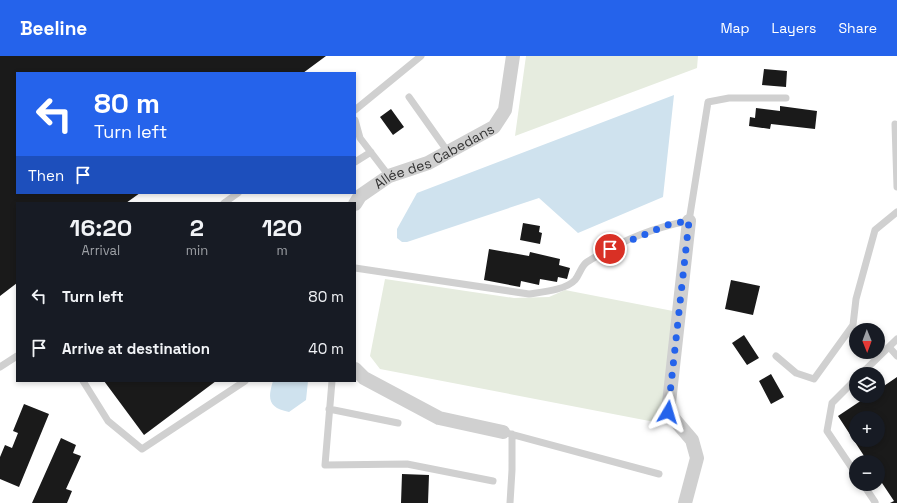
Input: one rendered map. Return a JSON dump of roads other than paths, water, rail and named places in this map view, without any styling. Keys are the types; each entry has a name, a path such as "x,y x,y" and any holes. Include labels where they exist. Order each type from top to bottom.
{"street":[{"name":"Allée des Cabedans","path":"356,202 360,196 389,176 428,163 494,127 505,110 513,56"},
{"path":"685,503 697,458 692,440 668,412 689,221"},
{"path":"356,370 364,378 439,418 507,433"}],"lane":[{"path":"356,109 421,56"},
{"path":"409,97 448,152"},
{"path":"356,268 529,294 555,290 575,280 585,263 610,249 670,224 689,221 708,102 729,98 786,98"},
{"path":"356,124 360,138 389,176"},
{"path":"895,124 897,187"},
{"path":"356,161 371,152"},
{"path":"225,202 237,194"},
{"path":"776,356 796,373 814,379 854,325 856,299 875,230 897,212"},
{"path":"868,367 897,339"},
{"path":"889,347 897,356"},
{"path":"0,367 16,357"},
{"path":"84,382 108,421 142,449 243,382"},
{"path":"332,382 325,464 407,464 493,481"},
{"path":"849,386 832,403 827,431 849,464"},
{"path":"330,409 398,422"},
{"path":"510,503 512,470 507,433 659,474"},
{"path":"868,491 875,502"}],"water":[{"path":"674,95 663,197 578,233 539,198 407,242 402,242 397,238 397,229 417,193"},
{"path":"273,382 308,382 306,400 289,412 277,408 271,402"}]}
